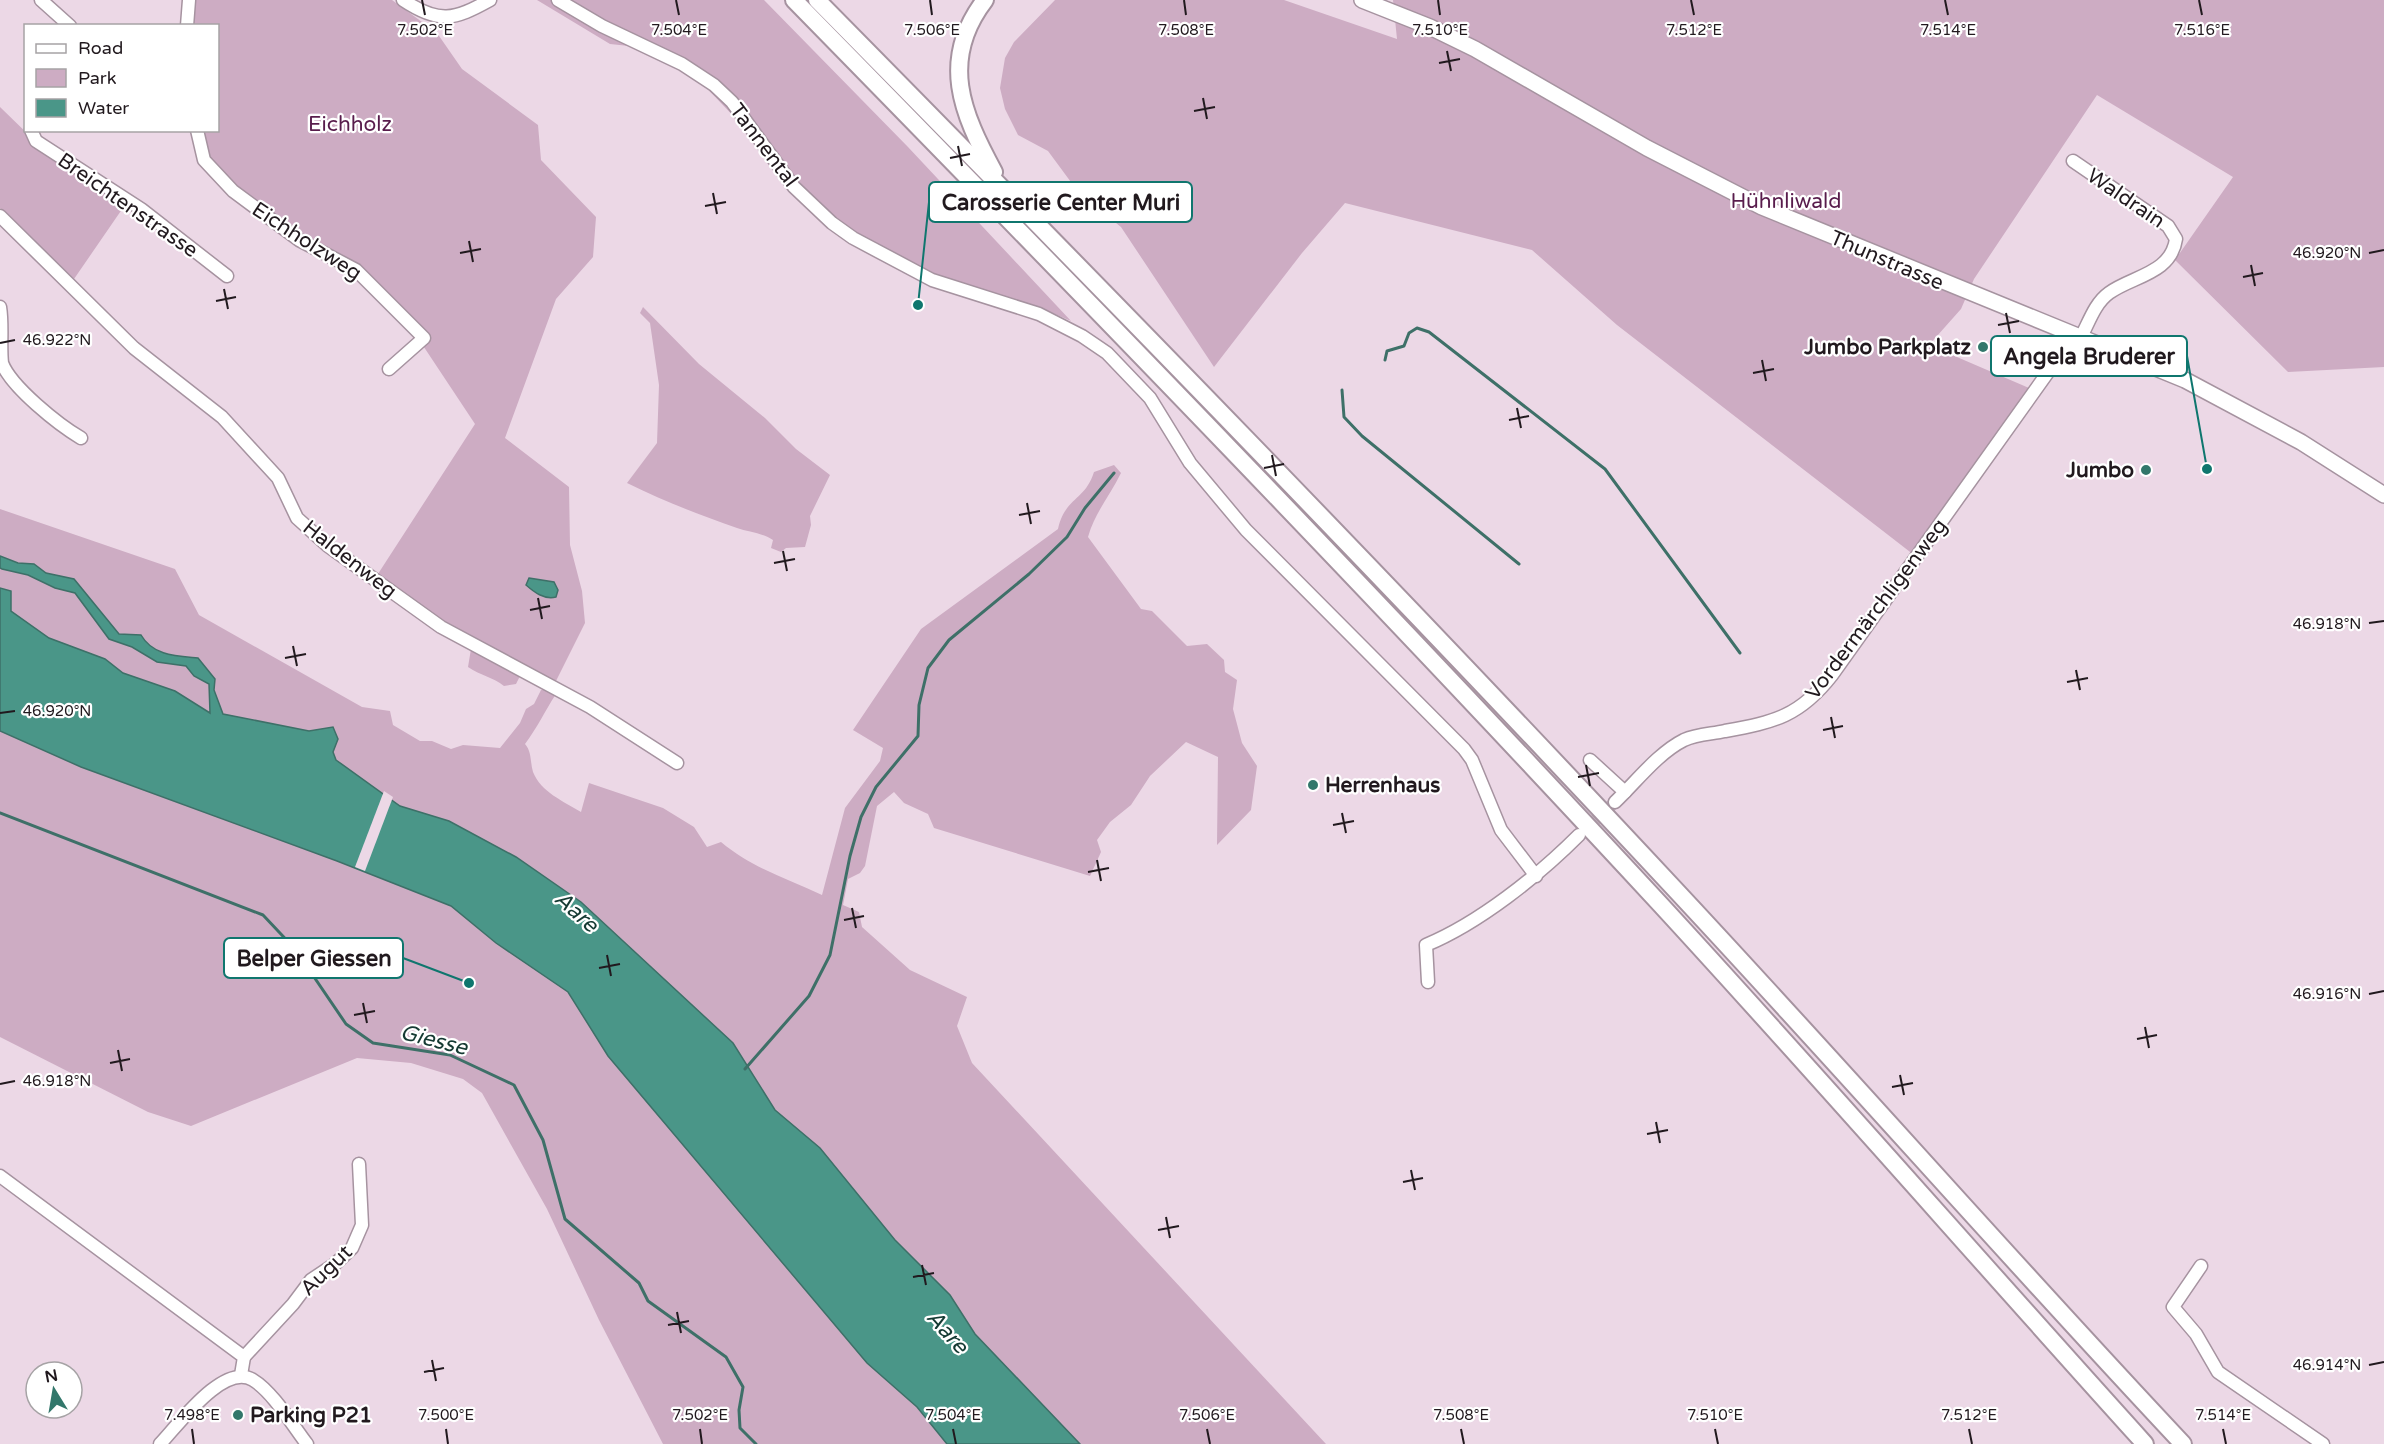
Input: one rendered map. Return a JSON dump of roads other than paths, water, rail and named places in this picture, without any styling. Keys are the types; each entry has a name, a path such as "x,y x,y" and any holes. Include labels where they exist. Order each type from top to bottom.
{"highway":[{"path":"787,0 812,6 1576,814 1841,1102 2145,1444"},
{"path":"794,0 812,6 1003,189 1282,475 1605,814 2183,1444"},
{"path":"985,0 965,39 960,66 961,95 972,132 1003,189"}],"main road":[{"name":"Thunstrasse","path":"1362,0 1430,27 1475,49 1647,147 1755,203 1959,290 2175,376 2232,404 2317,452 2384,495"}],"street":[{"path":"41,0 68,24"},
{"path":"187,24 189,0"},
{"path":"403,0 429,15 441,18 461,15 490,0"},
{"name":"Tannental","path":"558,0 602,26 682,64 714,85 732,102 794,187 832,223 873,250 932,280 1022,307 1063,326 1100,348 1150,398 1199,476 1245,530 1464,748 1472,760 1505,839 1536,876"},
{"name":"Breichtenstrasse","path":"32,132 36,141 141,209 227,276"},
{"name":"Eichholzweg","path":"197,132 204,160 234,191 299,240 356,270 424,338 389,369"},
{"name":"Waldrain","path":"2073,161 2168,225 2176,239 2172,252 2159,267 2105,297 2076,335"},
{"name":"Haldenweg","path":"0,216 134,348 222,417 278,478 297,518 328,546 441,627 590,707 677,763"},
{"path":"0,307 0,351 7,372 36,404 64,428 81,438"},
{"name":"Vordermärchligenweg","path":"1615,802 1686,740 1773,722 1791,715 1812,698 1832,675 2076,335"},
{"path":"1590,760 1625,792"},
{"path":"1428,982 1426,945 1448,935 1536,876 1579,835"},
{"name":"Augut","path":"244,1358 293,1304 311,1280 335,1264 352,1248 362,1225 359,1164"},
{"path":"0,1176 244,1358 240,1375"},
{"path":"2200,1266 2174,1307 2196,1334 2218,1372 2323,1444"},
{"path":"160,1444 211,1390 231,1377 240,1375 258,1383 308,1444"}],"water":[{"name":"Aare","path":"0,556 18,563 34,564 46,573 74,579 119,634 141,635 152,647 166,654 198,658 215,679 214,690 223,714 309,731 333,727 338,739 333,752 336,760 400,806 449,821 516,857 581,902 733,1043 775,1110 820,1148 895,1240 950,1295 975,1334 1080,1444 947,1444 917,1407 867,1363 608,1056 568,992 496,943 451,906 337,861 81,767 0,731 0,588 11,591 11,611 49,638 105,659 123,673 175,691 210,713 209,684 194,676 186,666 157,662 132,647 109,639 75,593 55,588 28,575 2,569 0,568"},
{"path":"529,578 554,582 558,590 556,597 543,596 532,590 526,585"}],"waterway":[{"path":"1385,360 1387,351 1404,346 1409,333 1417,328 1429,332 1605,469 1740,653"},
{"path":"1342,390 1344,417 1362,436 1519,564"},
{"path":"745,1069 809,996 830,955 850,856 861,817 876,787 918,736 919,705 928,668 949,640 1029,574 1067,537 1085,508 1114,473"},
{"name":"Giesse","path":"0,813 263,915 295,949 346,1024 373,1043 450,1055 514,1085 543,1140 565,1219 639,1283 648,1301 726,1357 743,1387 739,1410 740,1428 756,1444"}],"tunnel":[{"path":"1582,832 1615,802"}],"place":[{"name":"Carosserie Center Muri","path":"918,305"},
{"name":"Jumbo Parkplatz","path":"1983,347"},
{"name":"Angela Bruderer","path":"2207,469"},
{"name":"Jumbo","path":"2146,470"},
{"name":"Herrenhaus","path":"1313,785"},
{"name":"Belper Giessen","path":"469,983"},
{"name":"Parking P21","path":"238,1415"}],"park label":[{"name":"Eichholz","path":"350,124"},
{"name":"Hühnliwald","path":"1786,201"}]}
